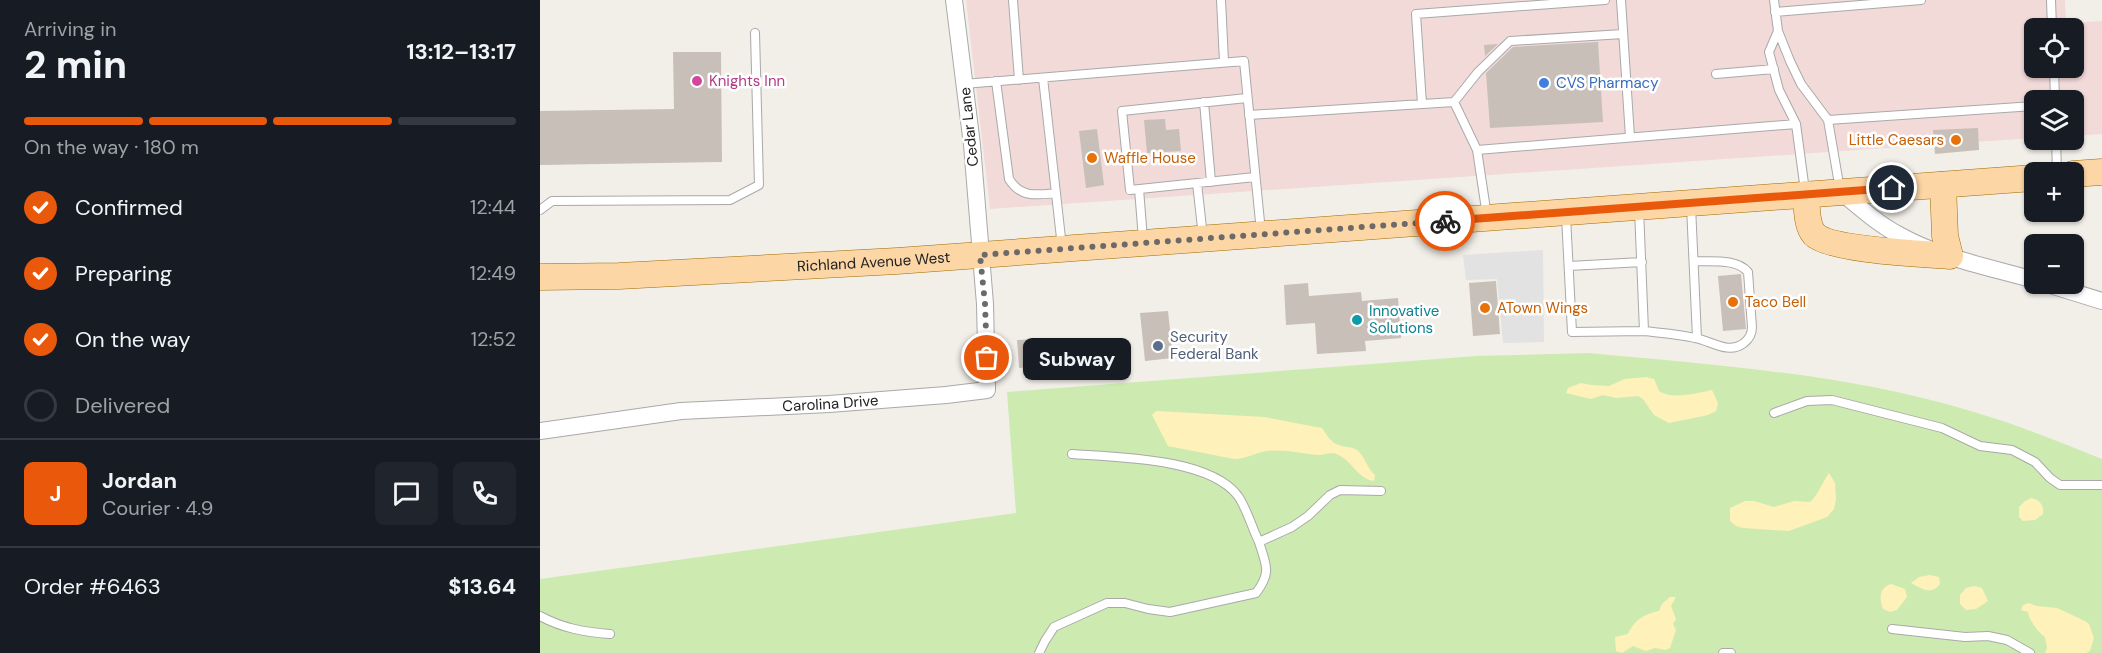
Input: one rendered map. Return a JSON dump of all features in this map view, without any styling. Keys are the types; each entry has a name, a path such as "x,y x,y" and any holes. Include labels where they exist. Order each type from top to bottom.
{"main road":[{"path":"2084,173 2102,172"},
{"name":"Richland Avenue West","path":"540,277 619,276 980,255 2024,179"},
{"path":"1806,194 1810,228 1821,239 1865,249 1950,256 1945,236 1943,185"}],"street":[{"name":"Cedar Lane","path":"954,0 972,145 980,255"},
{"path":"1840,191 1875,220 1914,243 2024,277"},
{"name":"Carolina Drive","path":"540,431 681,411 829,404 987,390 985,304 980,255"},
{"path":"2079,294 2102,301"}],"lane":[{"path":"1013,0 1019,80"},
{"path":"1221,0 1224,62"},
{"path":"1422,104 1416,14 1605,0"},
{"path":"1621,0 1630,137"},
{"path":"1774,0 1778,31 1801,84 1828,120 1840,191"},
{"path":"1776,12 1921,0"},
{"path":"2052,0 2052,18"},
{"path":"1778,31 1769,52 1779,90 1796,124 1806,194"},
{"path":"540,210 552,201 730,200 759,185 754,33"},
{"path":"1249,115 1454,102 1478,72 1510,40 1623,34"},
{"path":"964,84 1244,61 1261,234"},
{"path":"1716,74 1774,69"},
{"path":"1043,78 1062,249"},
{"path":"996,81 1009,179 1015,188 1023,193 1036,195 1056,193"},
{"path":"1247,98 1122,111 1130,190 1255,177"},
{"path":"1204,102 1211,182"},
{"path":"1454,102 1477,150 1487,219"},
{"path":"1828,120 2024,107"},
{"path":"1477,150 1796,124"},
{"path":"1197,183 1203,238"},
{"path":"1139,189 1143,242"},
{"path":"1691,202 1697,338"},
{"path":"1639,207 1644,331"},
{"path":"1566,212 1572,332 1644,331 1697,338 1724,348 1736,348 1752,333 1748,272 1743,266 1733,263 1694,261"},
{"path":"1569,266 1642,262"},
{"path":"1774,413 1807,401 1832,400 1942,428 1980,446 2013,450 2035,462 2060,485 2102,485"},
{"path":"1040,653 1054,627 1107,603 1125,603 1170,612 1256,593 1264,583 1267,571 1259,542 1238,496 1223,482 1204,472 1147,460 1072,454"},
{"path":"1259,542 1292,527 1308,516 1330,495 1340,490 1382,491"},
{"path":"540,616 580,632 610,634"},
{"path":"1892,630 1965,637 1988,636 2007,640 2030,653"},
{"path":"1723,653 1731,653"}],"shaded area":[{"path":"966,0 2065,0 2066,18 2024,18 2024,78 2084,78 2084,22 2102,21 2102,134 2084,135 2084,90 2024,90 2024,139 990,209"},
{"path":"1543,250 1544,342 1503,343 1497,279 1466,280 1463,255"}],"green space":[{"path":"1588,353 1783,373 1880,388 1990,417 2102,459 2102,653 540,653 540,579 1016,513 1007,392 1476,356"}],"sand":[{"path":"1646,377 1654,379 1659,391 1664,394 1685,395 1712,390 1718,403 1716,411 1708,415 1669,423 1654,415 1643,399 1638,396 1616,398 1603,395 1591,399 1566,393 1568,388 1581,383 1609,386 1625,379"},
{"path":"1156,411 1264,417 1322,428 1334,442 1358,451 1375,475 1374,481 1362,476 1344,458 1332,453 1318,455 1266,451 1234,459 1168,446 1152,415"},
{"path":"1829,473 1835,483 1836,499 1834,509 1827,517 1789,531 1743,528 1730,521 1730,508 1745,501 1754,501 1774,507 1794,501 1810,502"},
{"path":"2031,498 2041,503 2043,514 2035,520 2023,521 2019,517 2019,507"},
{"path":"1930,575 1939,577 1940,584 1933,590 1922,589 1911,583 1919,577"},
{"path":"1891,584 1905,589 1907,597 1897,610 1890,612 1883,609 1881,597 1884,588"},
{"path":"1974,586 1982,588 1988,601 1976,609 1966,610 1960,604 1960,595 1966,588"},
{"path":"1670,597 1676,597 1671,606 1676,619 1673,624 1676,630 1670,648 1665,650 1655,648 1646,651 1633,646 1622,653 1616,651 1615,637 1628,634 1636,621 1659,611 1662,604"},
{"path":"2029,603 2057,608 2089,624 2094,638 2090,651 2086,653 2045,653 2047,648 2045,637 2034,626 2028,612 2021,610 2023,605"}],"building":[{"name":"CVS Pharmacy","path":"1598,42 1603,122 1490,128 1486,73 1513,47"},
{"path":"1498,44 1485,56 1484,45"},
{"name":"Knights Inn","path":"673,52 721,52 722,162 540,165 540,111 674,109"},
{"path":"1165,119 1166,130 1179,129 1181,151 1147,153 1144,120"},
{"name":"Little Caesars","path":"1978,128 1979,150 1935,154 1933,130"},
{"name":"Waffle House","path":"1097,129 1104,185 1086,188 1079,131"},
{"name":"Taco Bell","path":"1741,274 1746,329 1723,331 1718,276"},
{"name":"ATown Wings","path":"1496,281 1500,334 1473,336 1469,283"},
{"name":"Innovative Solutions","path":"1308,283 1309,296 1361,292 1362,301 1398,298 1401,338 1365,341 1366,351 1317,354 1315,323 1286,325 1284,285"},
{"name":"Security Federal Bank","path":"1168,311 1173,358 1145,361 1140,313"},
{"path":"1055,338 1056,365 1019,368 1017,340"}],"way so far":[{"path":"987,358 980,255 1445,221"}],"place":[{"name":"Knights Inn","path":"697,81"},
{"name":"CVS Pharmacy","path":"1544,83"},
{"name":"Little Caesars","path":"1956,140"},
{"name":"Waffle House","path":"1092,158"},
{"name":"Taco Bell","path":"1733,302"},
{"name":"ATown Wings","path":"1485,308"},
{"name":"Innovative Solutions","path":"1357,320"},
{"name":"Security Federal Bank","path":"1158,346"},
{"name":"Subway","path":"987,358"}],"route":[{"path":"1445,221 1892,188"}]}
